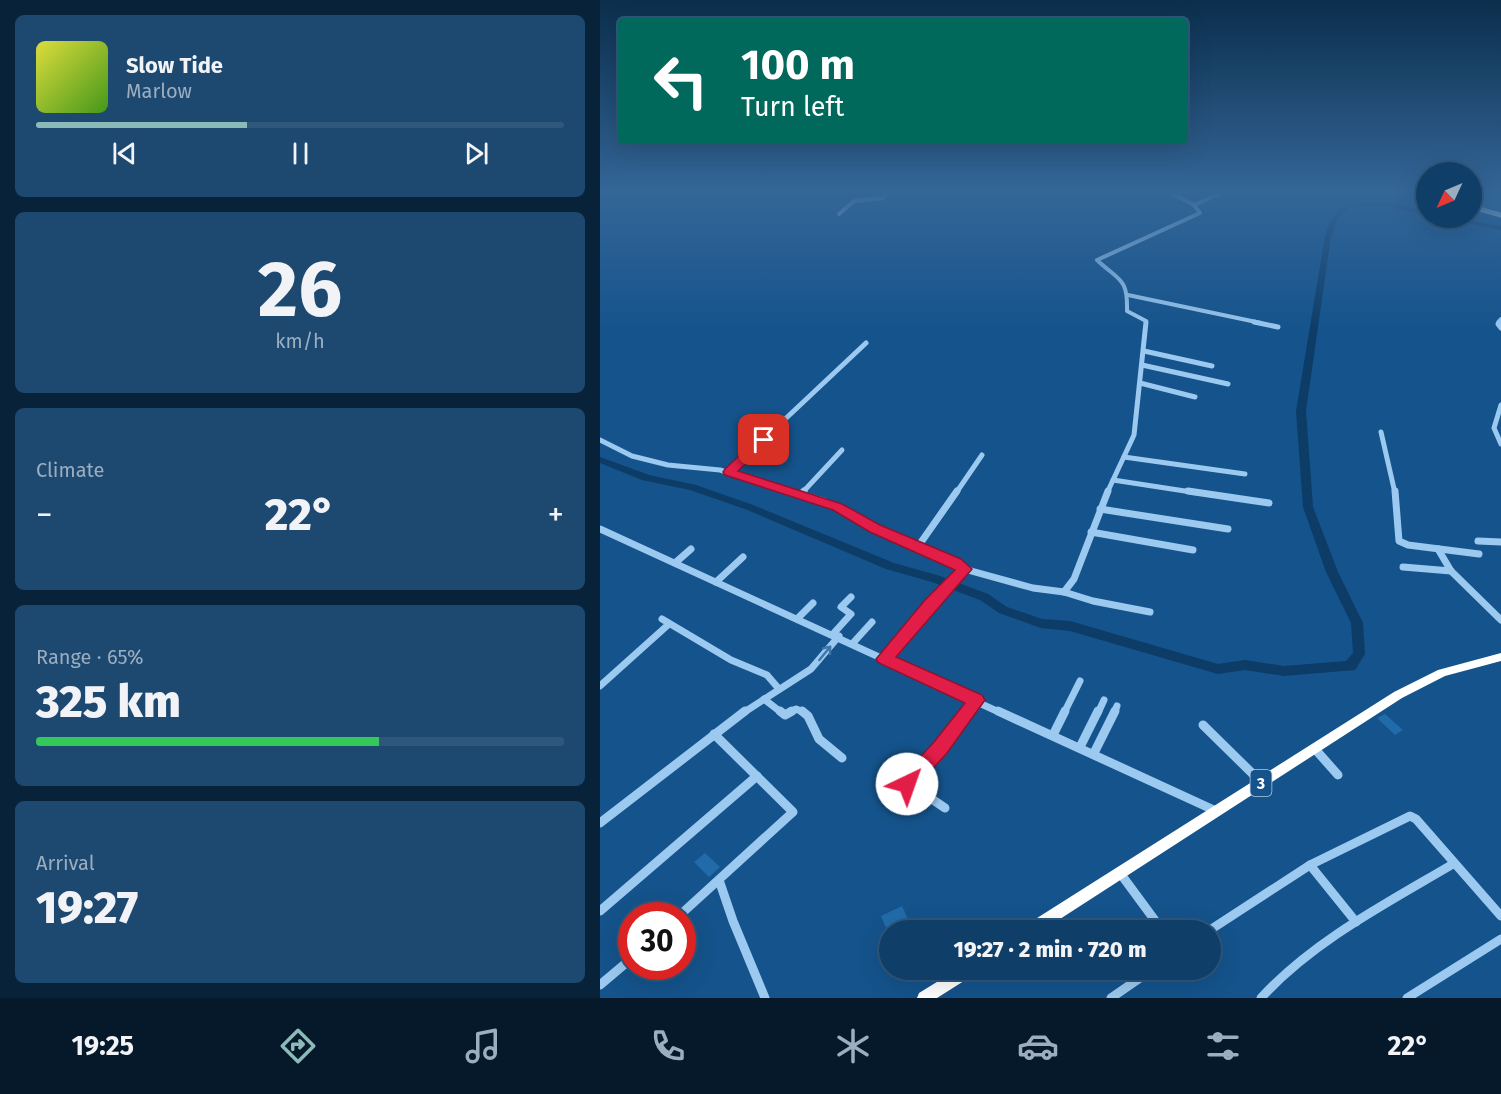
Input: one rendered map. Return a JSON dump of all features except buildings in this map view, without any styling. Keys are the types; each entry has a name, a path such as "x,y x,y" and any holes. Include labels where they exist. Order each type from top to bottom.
{"highway":[{"name":"3","path":"1047,920 1218,812 1398,694 1442,673 1501,657"},
{"path":"924,998 953,980"}],"street":[{"path":"1064,592 1074,579 1100,509 1136,428 1144,351 1146,321 1127,311 1128,295 1123,279 1097,260 1142,240"},
{"path":"1128,295 1278,327"},
{"path":"1501,319 1498,324 1501,328"},
{"path":"729,472 866,343"},
{"path":"1144,351 1212,366"},
{"path":"1142,365 1228,384"},
{"path":"1140,383 1195,397"},
{"path":"1501,405 1494,428 1501,444"},
{"path":"1382,432 1395,491 1397,538 1408,545 1479,554"},
{"path":"600,440 632,456 668,465 729,472 838,507 858,520 917,548 956,562 964,569 1039,590 1064,592 1093,601 1150,612"},
{"path":"800,495 842,450"},
{"path":"917,548 982,455"},
{"path":"1125,457 1245,474"},
{"path":"1113,480 1269,503"},
{"path":"1100,509 1228,529"},
{"path":"600,529 1094,753 1218,812"},
{"path":"1091,532 1193,550"},
{"path":"1478,542 1501,542"},
{"path":"675,563 691,549"},
{"path":"1438,549 1451,571 1501,620"},
{"path":"716,582 743,557"},
{"path":"1403,567 1451,571"},
{"path":"885,659 951,581 964,569"},
{"path":"600,823 714,734 811,669 851,614 841,607 851,597"},
{"path":"797,619 813,603"},
{"path":"662,619 731,660 767,675 779,689"},
{"path":"853,643 872,622"},
{"path":"600,686 669,624"},
{"path":"1053,735 1080,681"},
{"path":"764,699 785,715 796,709 804,711 810,716 817,736 842,758"},
{"path":"945,808 906,783 941,748 976,700"},
{"path":"1080,747 1104,700"},
{"path":"1094,753 1117,706"},
{"path":"1203,725 1262,783"},
{"path":"694,902 794,812 714,734"},
{"path":"1315,749 1338,775"},
{"path":"600,911 757,776"},
{"path":"1221,923 1310,865 1410,816 1416,819 1453,864 1501,916"},
{"path":"1261,998 1281,976 1356,922 1453,864"},
{"path":"1310,865 1356,922"},
{"path":"1120,873 1155,920"},
{"path":"719,880 733,921 765,998"},
{"path":"1407,998 1501,939"},
{"path":"600,984 618,969"},
{"path":"1111,998 1137,980"}],"waterway":[{"path":"600,460 646,478 692,487 749,507 890,566 936,579 984,597 1003,610 1041,623 1070,626 1218,669 1245,665 1284,671 1350,666 1359,654 1357,623 1332,572 1308,507 1301,411 1327,240"}],"route":[{"path":"764,440 729,472 770,487 824,501 875,529 956,562 964,569 958,573 885,659 976,700 941,748 907,784"}]}
